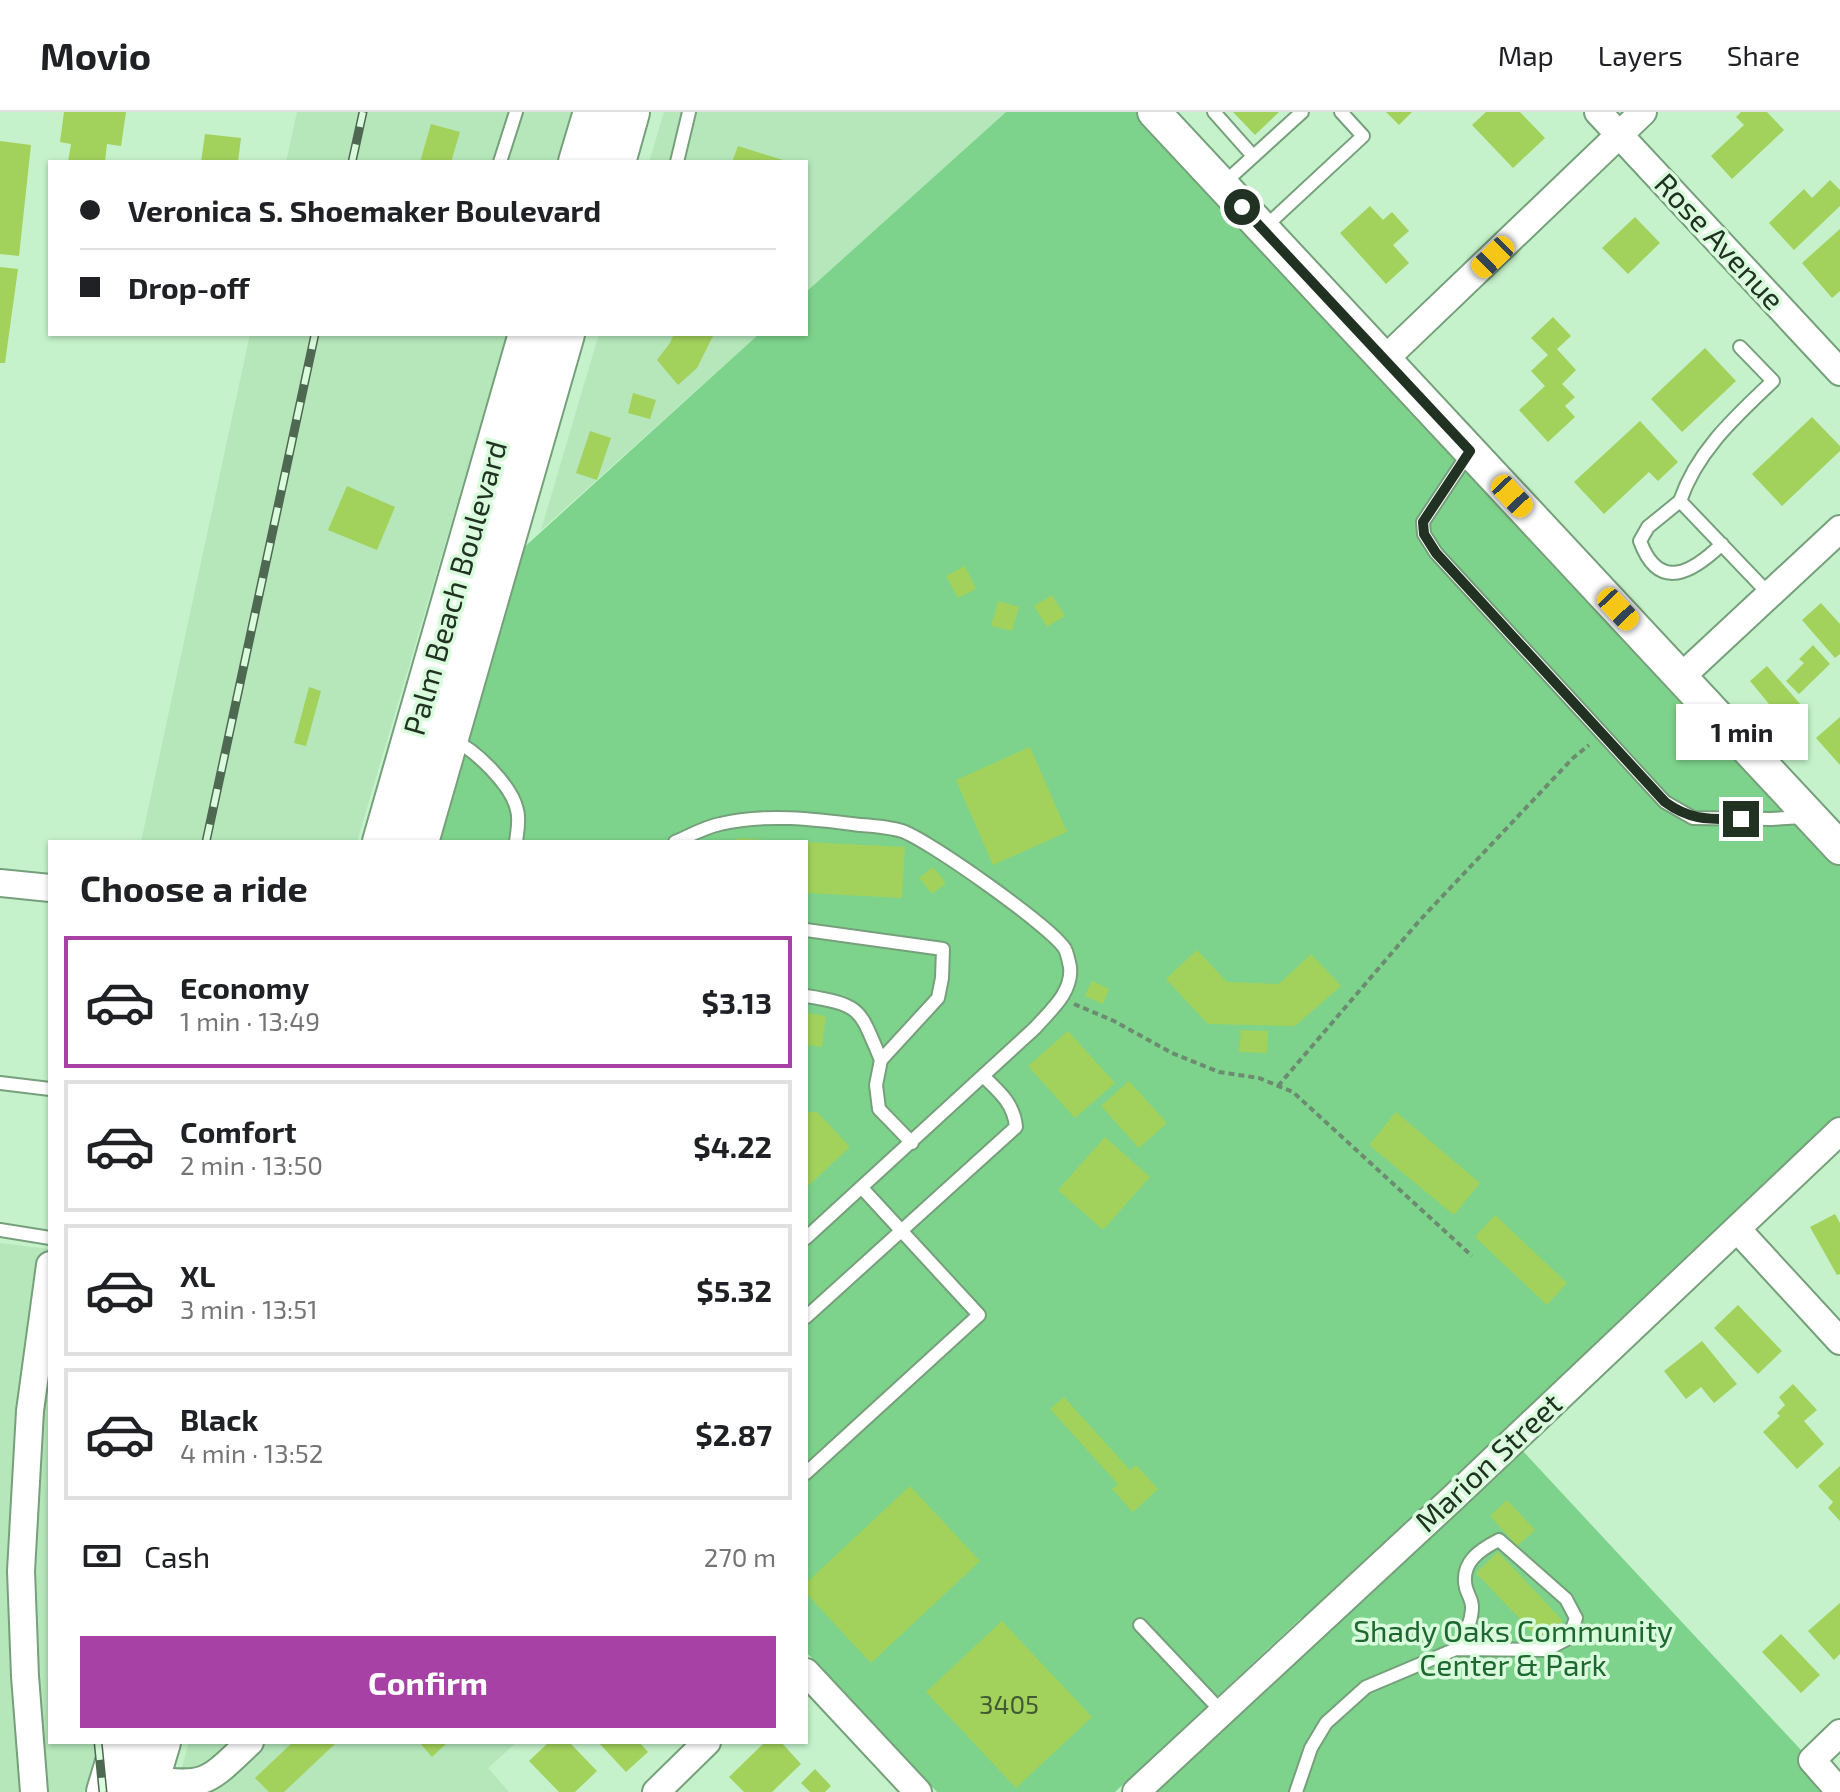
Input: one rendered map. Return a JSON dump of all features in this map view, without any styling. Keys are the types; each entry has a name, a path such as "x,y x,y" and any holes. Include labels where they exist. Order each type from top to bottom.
{"main road":[{"path":"580,160 594,112"},
{"path":"589,160 602,112"},
{"path":"616,160 629,112"},
{"name":"Palm Beach Boulevard","path":"384,840 528,336"},
{"path":"523,471 518,429 542,336"},
{"name":"Palm Beach Boulevard","path":"419,840 563,336"},
{"path":"107,1792 121,1744"}],"street":[{"path":"1154,112 1840,848"},
{"name":"Rose Avenue","path":"1598,112 1840,372"},
{"path":"1384,360 1643,112"},
{"path":"1681,677 1840,529"},
{"path":"0,883 48,888"},
{"name":"Marion Street","path":"1136,1792 1840,1131"},
{"path":"1737,1229 1840,1341"},
{"path":"34,1792 21,1571 30,1411 48,1276"},
{"path":"808,1674 918,1792"},
{"path":"1840,1733 1812,1760 1840,1792"},
{"path":"148,1764 182,1784 195,1784 208,1779 248,1744"},
{"path":"656,1792 705,1744"}],"lane":[{"path":"501,160 516,112"},
{"path":"677,160 689,112"},
{"path":"1214,112 1253,156"},
{"path":"1221,185 1302,112"},
{"path":"1262,229 1363,136 1341,112"},
{"path":"1722,544 1705,561 1686,572 1669,572 1659,567 1644,551 1640,541 1648,527 1680,501 1688,476 1700,457 1773,381 1740,347"},
{"path":"1470,451 1423,522 1424,534 1436,553 1665,802 1693,818 1785,819 1810,816"},
{"path":"1680,501 1769,594"},
{"path":"448,738 480,758 507,789 517,810 518,840"},
{"path":"680,840 720,824 760,819 815,820 902,831 930,845 1051,934 1065,949 1071,969 1067,989 1035,1028 808,1236"},
{"path":"808,930 943,949 938,998 881,1060 876,1085 879,1109 912,1143"},
{"path":"808,996 852,1006 862,1017 881,1060"},
{"path":"808,1315 1016,1127 1014,1114 1005,1098 983,1076"},
{"path":"0,1083 48,1089"},
{"path":"808,1471 979,1315 862,1188"},
{"path":"0,1230 48,1238"},
{"path":"1296,1792 1311,1748 1326,1723 1366,1687 1456,1649 1546,1650 1569,1638 1576,1618 1566,1599 1499,1540 1474,1556 1465,1570 1466,1587 1472,1603 1471,1616 1468,1629 1456,1649"},
{"path":"1140,1625 1222,1712"}],"path":[{"path":"1278,1086 1420,920 1573,758 1603,733"},
{"path":"1060,999 1114,1021 1184,1058 1219,1072 1259,1078 1293,1092 1472,1256"}],"shaded area":[{"path":"297,112 572,112 558,160 286,160"},
{"path":"664,112 1006,112 808,290 808,160 650,160"},
{"path":"250,336 506,336 358,840 141,840"},
{"path":"598,336 757,336 541,530"},
{"path":"0,1243 48,1249 48,1744 98,1744 84,1792 0,1792"},
{"path":"188,1744 515,1744 488,1768 509,1792 175,1792"}],"green space":[{"path":"1006,112 1138,112 1840,865 1840,1126 1310,1626 1301,1618 1115,1792 937,1792 808,1654 808,840 422,840 498,571 757,336 808,336 808,290"},
{"name":"Shady Oaks Community Center & Park","path":"1519,1447 1840,1792 1149,1792"}],"building":[{"path":"64,112 126,112 121,146 107,144 105,160 68,160 71,144 60,142"},
{"path":"1233,112 1279,112 1255,135"},
{"path":"1386,112 1412,112 1399,125"},
{"path":"1486,112 1520,112 1545,138 1513,168 1472,125"},
{"path":"1741,112 1767,112 1784,130 1732,179 1711,156 1744,125 1736,117"},
{"path":"431,124 460,132 452,160 421,160"},
{"path":"205,134 241,138 238,160 201,160"},
{"path":"0,141 31,145 19,256 0,254"},
{"path":"738,146 783,160 733,160"},
{"path":"1830,180 1840,190 1840,206 1794,250 1769,223 1804,189 1812,198"},
{"path":"1370,206 1383,220 1392,212 1409,231 1393,245 1409,263 1386,284 1340,233"},
{"path":"1635,217 1660,243 1628,274 1602,248"},
{"path":"1840,229 1840,291 1832,298 1802,263"},
{"path":"0,267 18,269 5,363 0,363"},
{"path":"1553,317 1571,336 1557,349 1576,370 1562,384 1575,397 1565,406 1575,417 1548,442 1519,410 1545,386 1531,371 1548,355 1531,338"},
{"path":"673,336 713,336 697,368 678,385 657,360"},
{"path":"1705,348 1736,381 1682,432 1651,399"},
{"path":"633,393 656,400 650,419 628,413"},
{"path":"1812,417 1840,446 1840,451 1782,506 1752,474"},
{"path":"1640,421 1678,462 1658,481 1649,472 1604,514 1574,482"},
{"path":"590,431 611,438 597,480 576,473"},
{"path":"347,486 395,507 377,550 328,530"},
{"path":"965,566 976,589 958,598 946,576"},
{"path":"1052,595 1065,616 1047,627 1034,606"},
{"path":"998,601 1019,607 1012,631 991,626"},
{"path":"1821,603 1840,624 1840,654 1835,658 1802,620"},
{"path":"1813,645 1830,664 1799,694 1786,681 1804,663 1799,659"},
{"path":"1767,666 1801,705 1783,721 1750,681"},
{"path":"309,687 321,691 306,746 294,743"},
{"path":"1840,717 1840,765 1816,738"},
{"path":"1030,747 1067,832 993,865 956,780"},
{"path":"808,842 905,847 902,898 808,893"},
{"path":"933,867 946,883 932,894 919,878"},
{"path":"1197,950 1227,982 1279,984 1311,954 1341,986 1295,1026 1208,1024 1166,979"},
{"path":"1092,981 1109,989 1103,1004 1085,996"},
{"path":"808,1013 826,1016 822,1047 808,1045"},
{"path":"1241,1030 1268,1031 1267,1053 1239,1052"},
{"path":"1068,1031 1115,1083 1075,1118 1028,1066"},
{"path":"1129,1081 1167,1123 1139,1148 1101,1106"},
{"path":"808,1112 817,1112 850,1147 808,1186"},
{"path":"1396,1112 1480,1183 1454,1215 1369,1145"},
{"path":"1105,1137 1150,1177 1103,1230 1058,1190"},
{"path":"1835,1214 1840,1223 1840,1274 1837,1275 1810,1227"},
{"path":"1495,1215 1567,1283 1547,1305 1475,1237"},
{"path":"1738,1305 1782,1351 1758,1374 1714,1328"},
{"path":"1702,1341 1737,1384 1714,1403 1701,1387 1686,1399 1664,1371"},
{"path":"1793,1384 1817,1410 1804,1421 1824,1444 1797,1469 1763,1432 1780,1416 1777,1413 1785,1405 1779,1397"},
{"path":"1064,1397 1130,1470 1136,1465 1158,1489 1133,1512 1112,1489 1118,1484 1050,1409"},
{"path":"1840,1466 1840,1521 1828,1508 1833,1502 1818,1486"},
{"path":"910,1486 980,1561 871,1663 808,1595 808,1581"},
{"path":"1507,1500 1535,1530 1517,1546 1490,1516"},
{"path":"1498,1552 1563,1621 1541,1641 1476,1573"},
{"path":"1840,1603 1840,1654 1834,1660 1808,1631"},
{"path":"1002,1621 1092,1717 1016,1788 926,1692"},
{"path":"1781,1634 1820,1675 1801,1693 1762,1652"},
{"path":"291,1744 335,1744 284,1792 269,1792 255,1778"},
{"path":"421,1744 446,1744 432,1757"},
{"path":"547,1744 571,1744 597,1771 575,1792 559,1792 529,1761"},
{"path":"600,1744 641,1744 648,1752 626,1772"},
{"path":"763,1744 783,1744 801,1764 772,1792 744,1792 729,1777"},
{"path":"815,1769 831,1786 825,1792 810,1792 801,1783"}],"railway":[{"path":"352,160 363,112"},
{"path":"206,840 315,336"},
{"path":"98,1744 103,1792"}],"route":[{"path":"1242,207 1470,451 1423,522 1424,534 1436,553 1665,802 1693,818 1741,819"}]}
